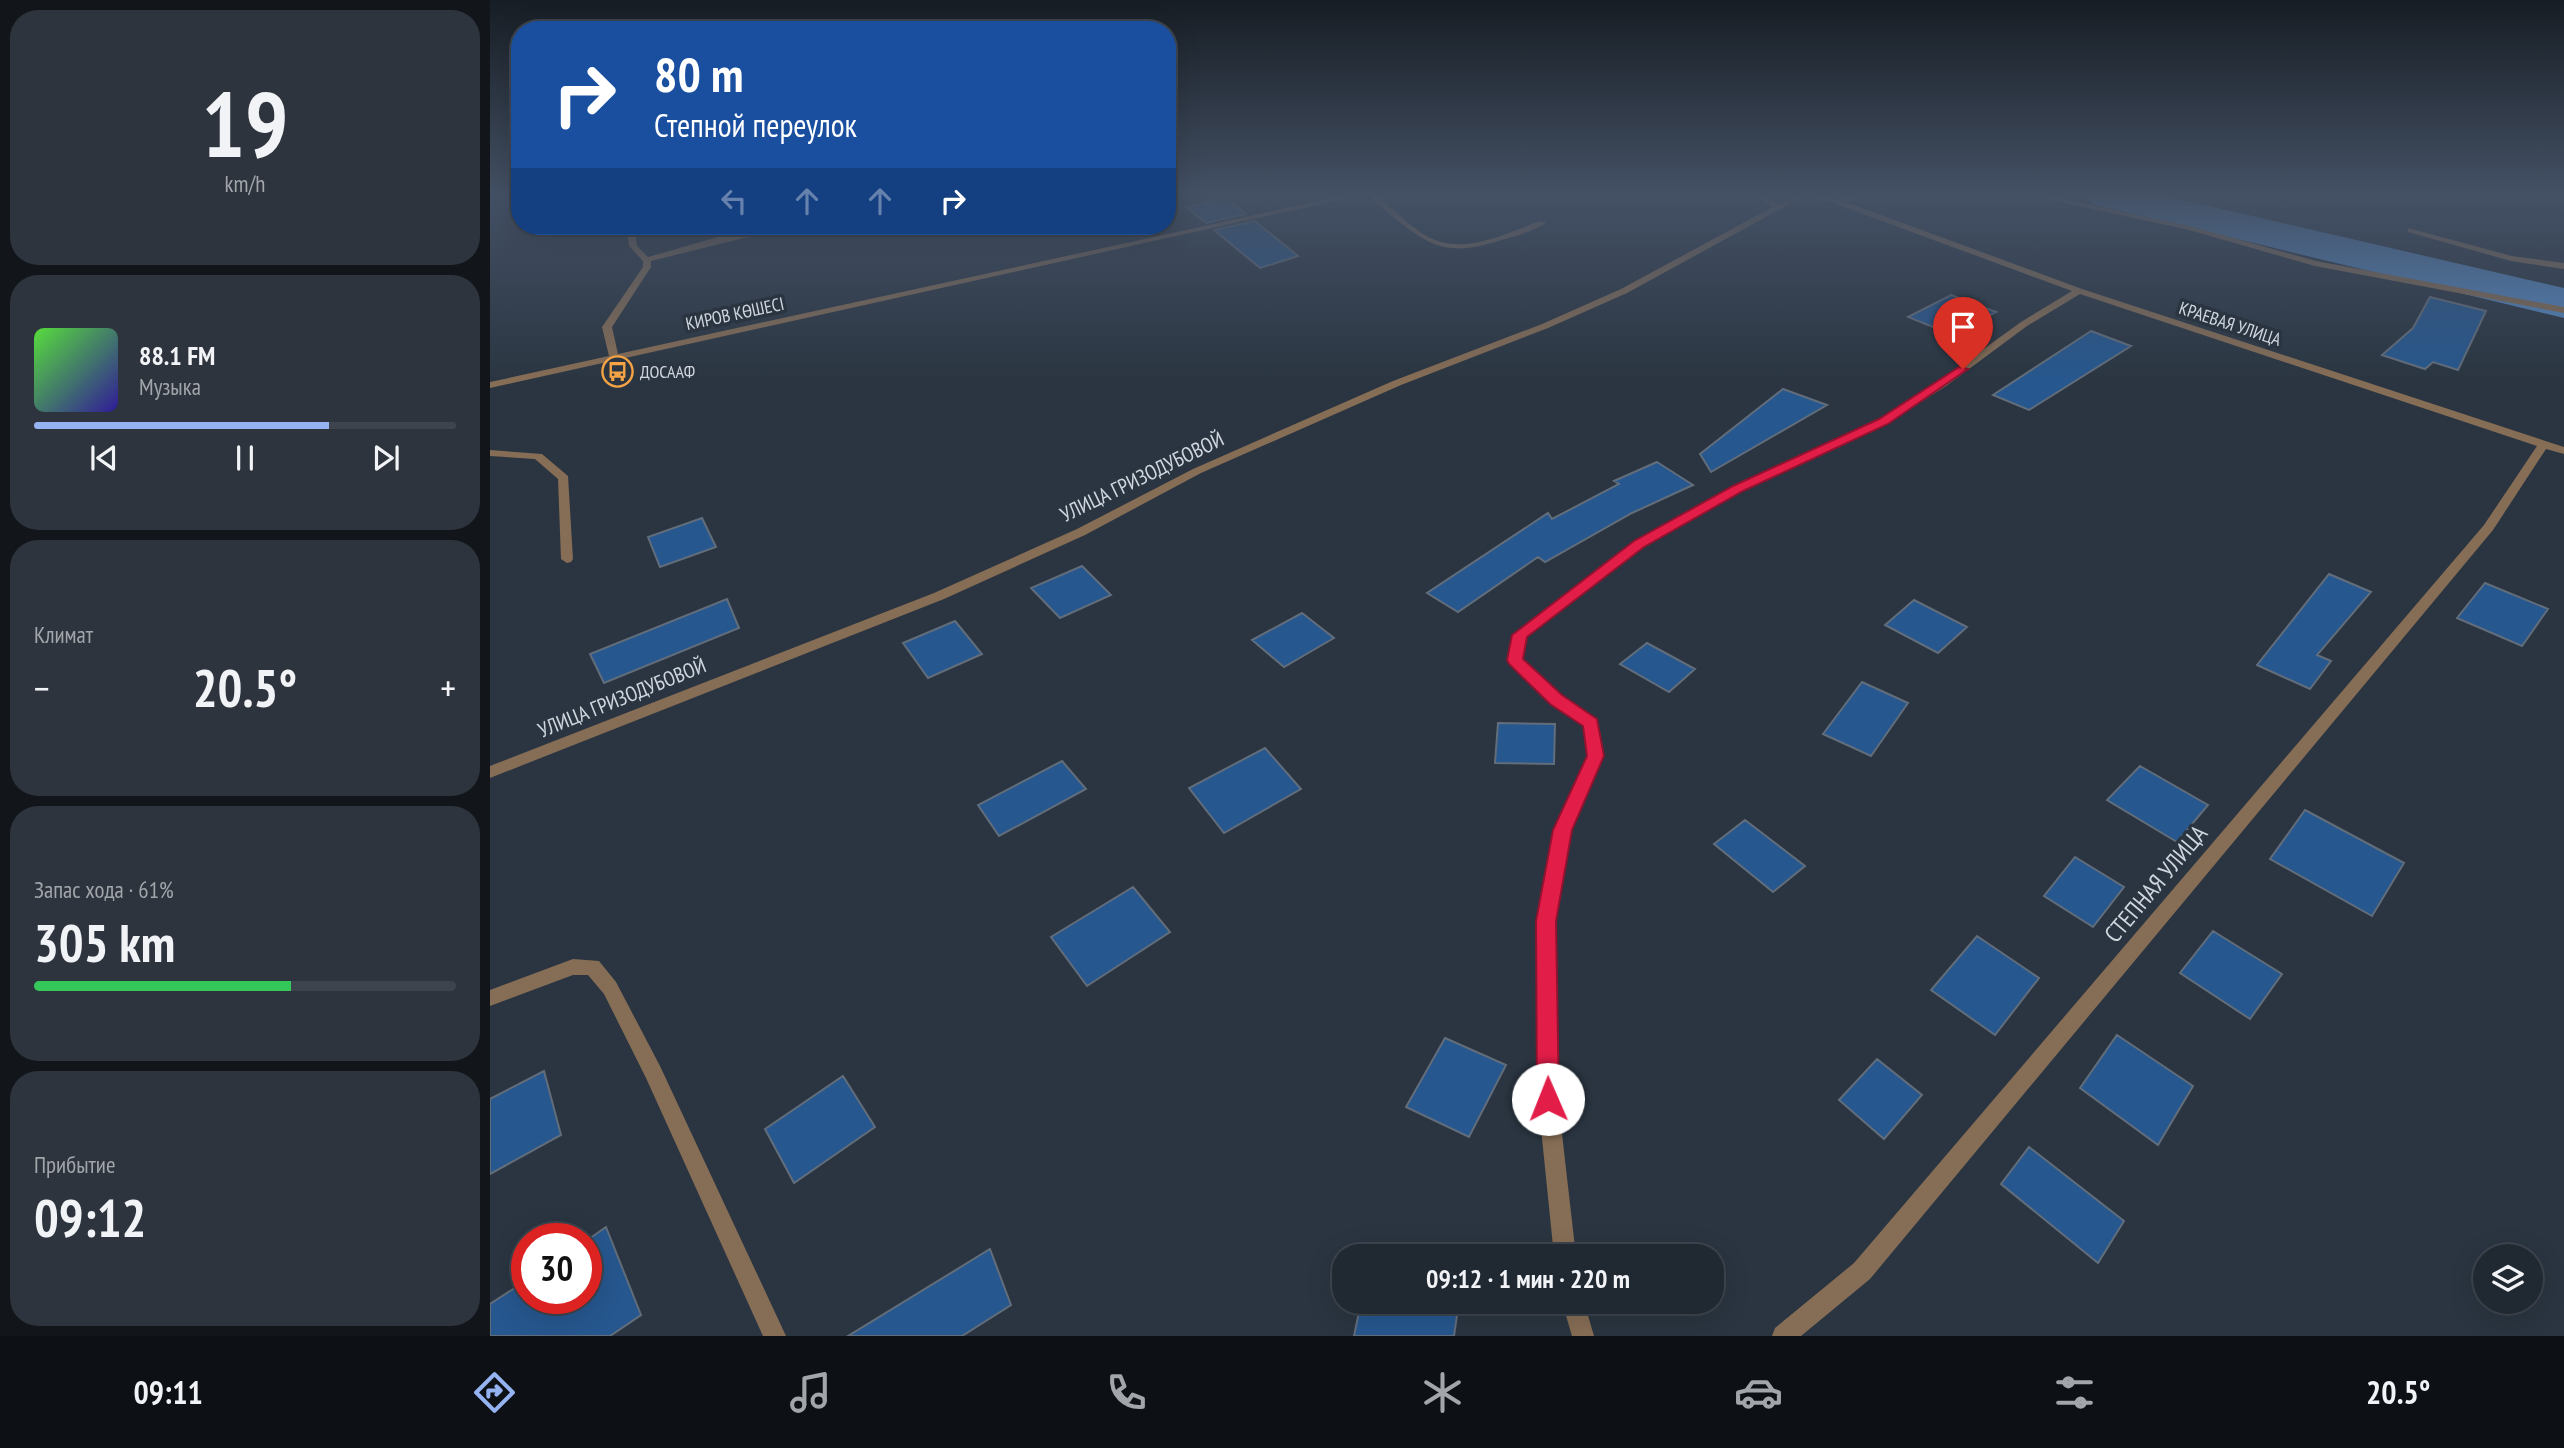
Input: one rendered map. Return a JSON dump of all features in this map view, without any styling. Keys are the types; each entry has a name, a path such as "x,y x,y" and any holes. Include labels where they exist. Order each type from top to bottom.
{"street":[{"path":"643,257 647,260 657,257"},
{"name":"КИРОВ КӨШЕСІ","path":"490,385 1071,257"},
{"name":"УЛИЦА ГРИЗОДУБОВОЙ","path":"490,772 939,596 1081,532 1222,460 1397,383 1545,326 1624,291 1685,257"},
{"name":"КРАЕВАЯ УЛИЦА","path":"1988,257 2079,291 2564,451"},
{"path":"2295,257 2564,310"},
{"path":"2509,257 2564,266"},
{"path":"614,357 607,327 647,267 647,260"},
{"path":"1564,1244 1548,1099 1546,921 1563,830 1595,756 1591,723 1556,699 1515,660 1520,635 1639,544 1738,489 1884,421 1942,384 2024,324 2079,291"},
{"name":"СТЕПНАЯ УЛИЦА","path":"1783,1336 1862,1271 2488,527 2544,444"},
{"path":"490,453 538,456 564,478 567,559"},
{"path":"490,999 573,967 593,967 610,988 653,1072 775,1336"},
{"path":"1577,1314 1583,1336"}],"building":[{"path":"1247,257 1294,257 1260,268"},
{"path":"1951,295 1996,312 1953,335 1908,317"},
{"path":"2430,297 2486,311 2458,370 2433,362 2425,369 2382,355 2413,328"},
{"path":"2091,331 2131,346 2029,410 1993,395"},
{"path":"1783,389 1827,405 1711,472 1700,454"},
{"path":"1657,462 1693,485 1632,513 1545,562 1538,557 1458,612 1427,593 1548,513 1552,519 1619,484 1614,481"},
{"path":"702,518 716,547 660,567 648,537"},
{"path":"1082,566 1111,595 1060,618 1031,588"},
{"path":"2329,574 2371,592 2317,655 2331,661 2310,689 2257,665"},
{"path":"2485,583 2548,609 2522,646 2457,618"},
{"path":"727,599 739,628 604,683 590,654"},
{"path":"1914,600 1967,627 1938,653 1885,625"},
{"path":"1302,613 1334,638 1284,667 1252,640"},
{"path":"955,621 982,654 928,678 903,643"},
{"path":"1647,643 1695,669 1669,692 1620,664"},
{"path":"1862,682 1908,703 1871,756 1823,734"},
{"path":"1498,723 1555,724 1554,764 1495,763"},
{"path":"1265,748 1301,789 1224,833 1189,788"},
{"path":"1062,761 1086,789 999,836 978,805"},
{"path":"2140,766 2208,805 2177,842 2107,800"},
{"path":"2305,810 2404,863 2372,916 2270,859"},
{"path":"1745,820 1805,866 1773,892 1714,844"},
{"path":"2075,857 2124,887 2093,927 2044,896"},
{"path":"1133,887 1170,932 1087,986 1051,937"},
{"path":"2213,931 2282,974 2250,1019 2180,973"},
{"path":"1977,936 2039,978 1995,1035 1931,990"},
{"path":"2117,1035 2193,1086 2158,1145 2080,1088"},
{"path":"1445,1038 1506,1065 1469,1137 1406,1107"},
{"path":"1877,1059 1922,1095 1884,1139 1839,1100"},
{"path":"544,1071 561,1135 490,1174 490,1099"},
{"path":"843,1076 875,1127 794,1183 765,1129"},
{"path":"2029,1147 2124,1221 2098,1263 2001,1184"},
{"path":"606,1227 641,1315 610,1336 490,1336 490,1304 511,1290 511,1314 602,1314 602,1230"},
{"path":"990,1249 1011,1305 962,1336 848,1336"},
{"path":"1359,1314 1457,1314 1454,1336 1354,1336"}],"waterway":[{"path":"2371,257 2564,303"}],"place":[{"name":"ДОСААФ","path":"617,372"}],"route":[{"path":"1548,1099 1546,921 1563,830 1595,756 1591,723 1556,699 1515,660 1520,635 1639,544 1738,489 1884,421 1963,369"}]}
